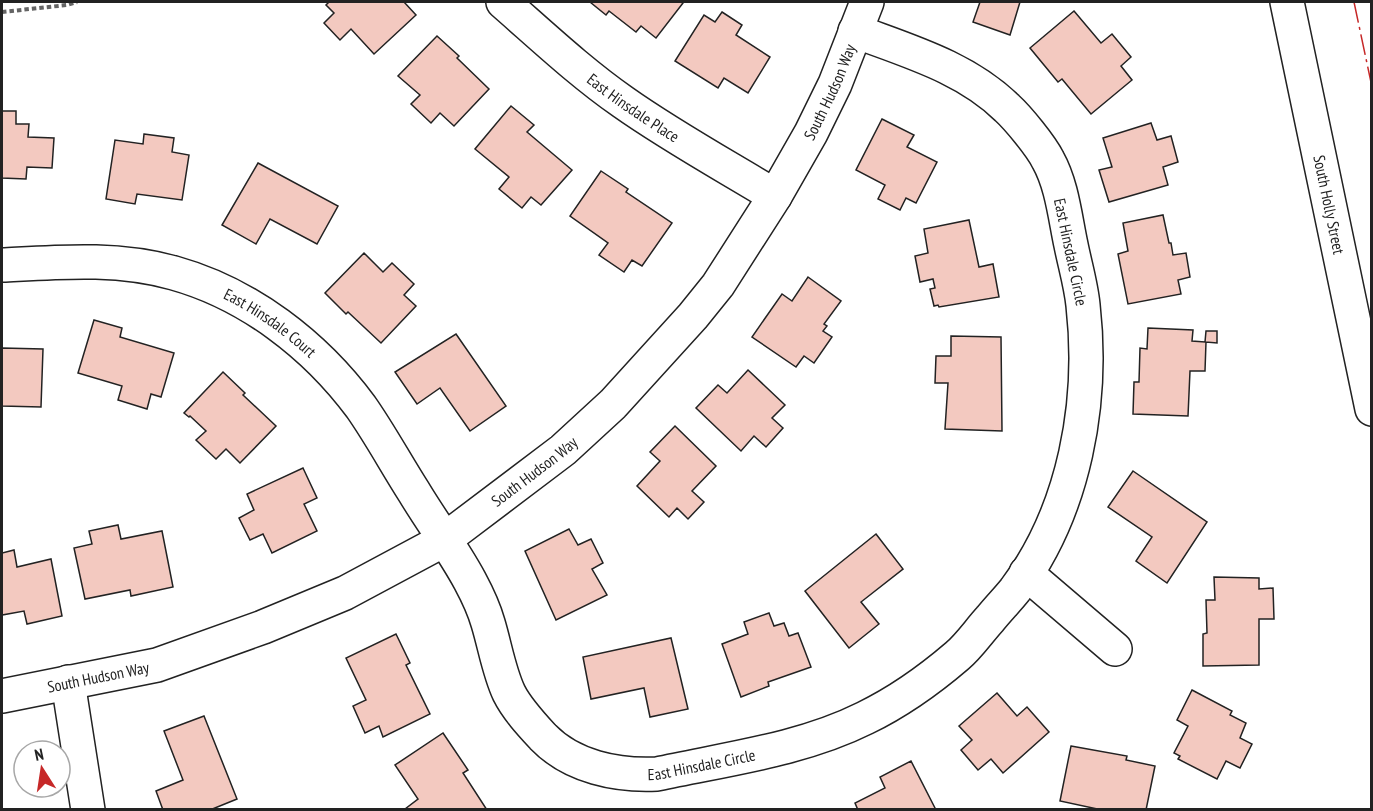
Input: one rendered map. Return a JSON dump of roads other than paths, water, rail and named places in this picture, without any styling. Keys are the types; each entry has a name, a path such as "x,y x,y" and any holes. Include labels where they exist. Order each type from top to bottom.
{"street":[{"name":"East Hinsdale Place","path":"503,2 583,72 624,102 775,196"},
{"name":"South Holly Street","path":"1287,2 1371,409"},
{"name":"South Hudson Way","path":"2,696 157,665 263,627 345,593 444,540 563,450 613,404 718,285 775,196 811,133 830,94 861,16"},
{"name":"East Hinsdale Circle","path":"444,540 470,581 487,621 506,686 521,711 544,739 572,758 602,770 636,775 657,774 782,748 865,719 911,692 958,655 1015,590 1048,533 1064,492 1077,447 1086,387 1083,302 1056,178 1047,158 1007,108 969,78 861,16"},
{"name":"East Hinsdale Court","path":"2,265 81,260 129,264 175,273 225,293 269,318 295,336 362,408 444,540"},
{"path":"1026,573 1115,649"},
{"path":"68,682 88,810"}]}
